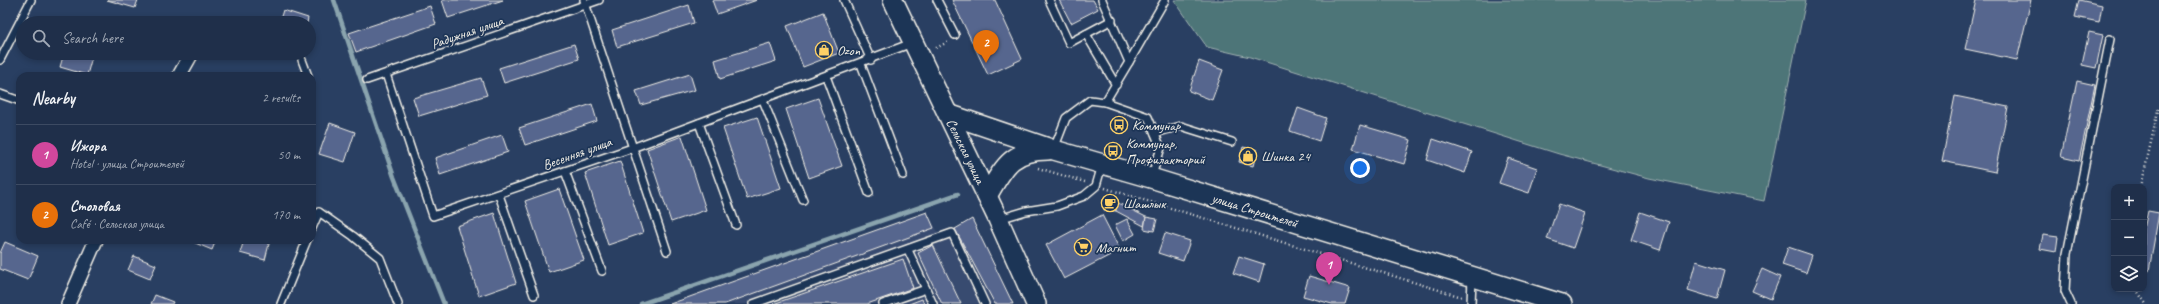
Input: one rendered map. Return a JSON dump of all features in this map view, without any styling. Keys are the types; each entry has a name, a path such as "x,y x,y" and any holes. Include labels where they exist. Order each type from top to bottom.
{"main road":[{"name":"Сельская улица","path":"893,0 987,196 1036,304"},
{"name":"улица Строителей","path":"948,114 1054,150 1151,178 1562,304"},
{"path":"987,196 1007,164 1019,154 1035,150 1054,150"}],"street":[{"path":"181,72 188,60"},
{"path":"68,304 94,244"}],"lane":[{"path":"23,16 31,0"},
{"name":"Радужная улица","path":"367,80 585,2 599,0"},
{"path":"844,0 871,60"},
{"path":"937,0 955,35"},
{"path":"1049,0 1069,43 1112,20"},
{"path":"1102,0 1129,62"},
{"path":"1105,102 1165,0"},
{"path":"585,2 667,251"},
{"path":"0,60 16,29"},
{"path":"1086,34 1116,85"},
{"path":"2071,304 2065,291 2067,254 2110,39"},
{"name":"Весенняя улица","path":"386,74 434,216 499,195 632,148 914,43"},
{"path":"302,60 306,72"},
{"path":"861,64 903,175"},
{"path":"826,76 869,193"},
{"path":"0,94 16,100"},
{"path":"763,100 803,200"},
{"path":"1054,150 1066,118 1090,100 1105,102 1148,117 1161,148 1151,178"},
{"path":"699,123 736,225"},
{"path":"1155,133 1181,126 1232,142"},
{"path":"998,220 1026,211 1057,206 1084,196 1096,186 1102,164"},
{"path":"565,171 602,271"},
{"path":"499,195 534,295"},
{"path":"316,212 353,236 380,258 398,304"},
{"path":"753,304 908,250 952,233 985,304"},
{"path":"281,304 305,244"},
{"path":"908,250 933,304"},
{"path":"1472,276 1472,302"},
{"path":"883,304 926,289"}],"path":[{"path":"936,48 950,41"},
{"path":"2142,184 2159,106"},
{"path":"1034,167 1472,302"},
{"path":"2138,292 2146,304"}],"shaded area":[{"path":"927,212 939,234 955,229 972,219 1013,304 670,304"}],"green space":[{"path":"1174,0 1806,0 1764,201 1649,178 1559,154 1250,57 1207,47"}],"building":[{"path":"107,0 138,0 135,8"},
{"path":"442,0 503,0 448,18"},
{"path":"712,0 757,0 717,14"},
{"path":"952,0 995,0 1022,59 988,75"},
{"path":"1059,0 1093,0 1098,9 1071,23"},
{"path":"1976,0 2031,0 2017,60 1965,49"},
{"path":"2079,0 2102,5 2099,22 2075,17"},
{"path":"689,5 694,23 617,47 612,30"},
{"path":"430,6 436,24 356,52 349,33"},
{"path":"283,10 302,16 281,16"},
{"path":"823,12 839,53 803,67 787,26"},
{"path":"2089,32 2103,35 2096,68 2082,65"},
{"path":"770,43 776,61 720,79 715,60"},
{"path":"574,44 579,59 504,83 499,68"},
{"path":"62,60 91,60 88,72 77,72 60,67"},
{"path":"1199,61 1223,70 1212,100 1189,91"},
{"path":"690,74 695,90 641,105 636,91"},
{"path":"481,78 487,95 419,116 413,98"},
{"path":"2077,81 2095,85 2079,161 2061,157"},
{"path":"1955,96 2008,107 1995,172 1942,161"},
{"path":"818,98 842,166 809,178 786,109"},
{"path":"592,104 597,121 525,145 519,128"},
{"path":"1298,108 1326,118 1319,141 1290,131"},
{"path":"757,117 781,188 747,199 723,128"},
{"path":"330,123 355,132 345,162 319,154"},
{"path":"1360,125 1411,140 1404,164 1353,149"},
{"path":"502,135 508,152 440,175 435,158"},
{"path":"682,136 706,210 671,222 647,149"},
{"path":"1433,139 1472,152 1465,173 1427,160"},
{"name":"Шинка 24","path":"1243,147 1257,150 1253,166 1239,162"},
{"path":"1508,158 1537,168 1529,193 1499,183"},
{"path":"620,161 643,233 608,245 585,173"},
{"path":"559,189 584,260 549,272 525,201"},
{"path":"1105,196 1116,197 1116,211 1104,210"},
{"path":"1116,202 1146,217 1144,226 1116,211"},
{"path":"1559,204 1585,213 1573,248 1547,239"},
{"path":"2148,211 2159,213 2149,271 2147,271"},
{"path":"927,212 934,228 725,304 670,304"},
{"path":"1640,212 1669,222 1660,250 1631,240"},
{"path":"494,213 516,283 479,296 457,226"},
{"name":"Магнит","path":"1102,215 1120,250 1064,279 1046,245"},
{"path":"1146,217 1157,219 1154,231 1144,229"},
{"path":"972,219 1013,304 995,304 955,229"},
{"path":"1127,219 1135,234 1123,241 1115,225"},
{"path":"1165,233 1190,241 1183,261 1158,253"},
{"path":"2043,235 2058,237 2056,252 2040,249"},
{"path":"5,242 38,256 28,280 0,269 0,253"},
{"path":"198,244 214,244 212,250"},
{"path":"243,244 269,244 265,260 240,253"},
{"path":"933,245 961,304 942,304 918,253"},
{"path":"1788,247 1812,255 1806,273 1782,265"},
{"path":"134,256 156,265 150,279 128,270"},
{"path":"1239,256 1264,264 1259,282 1233,273"},
{"path":"903,259 913,288 867,304 773,304"},
{"path":"1696,261 1725,270 1717,299 1688,290"},
{"path":"1762,269 1780,277 1771,299 1752,291"},
{"path":"1309,276 1350,288 1345,304 1332,304 1303,296"},
{"path":"155,295 173,302 172,304 151,304"},
{"path":"922,299 924,304 909,304"}],"waterway":[{"path":"334,0 394,177 444,304"},
{"path":"641,304 958,194"}],"place":[{"name":"Ozon","path":"824,50"},
{"name":"Столовая","path":"986,63"},
{"name":"Коммунар","path":"1119,125"},
{"name":"Коммунар, Профилакторий","path":"1113,151"},
{"name":"Шинка 24","path":"1248,156"},
{"name":"Шашлык","path":"1110,203"},
{"name":"Магнит","path":"1083,247"},
{"name":"Ижора","path":"1329,285"}]}
